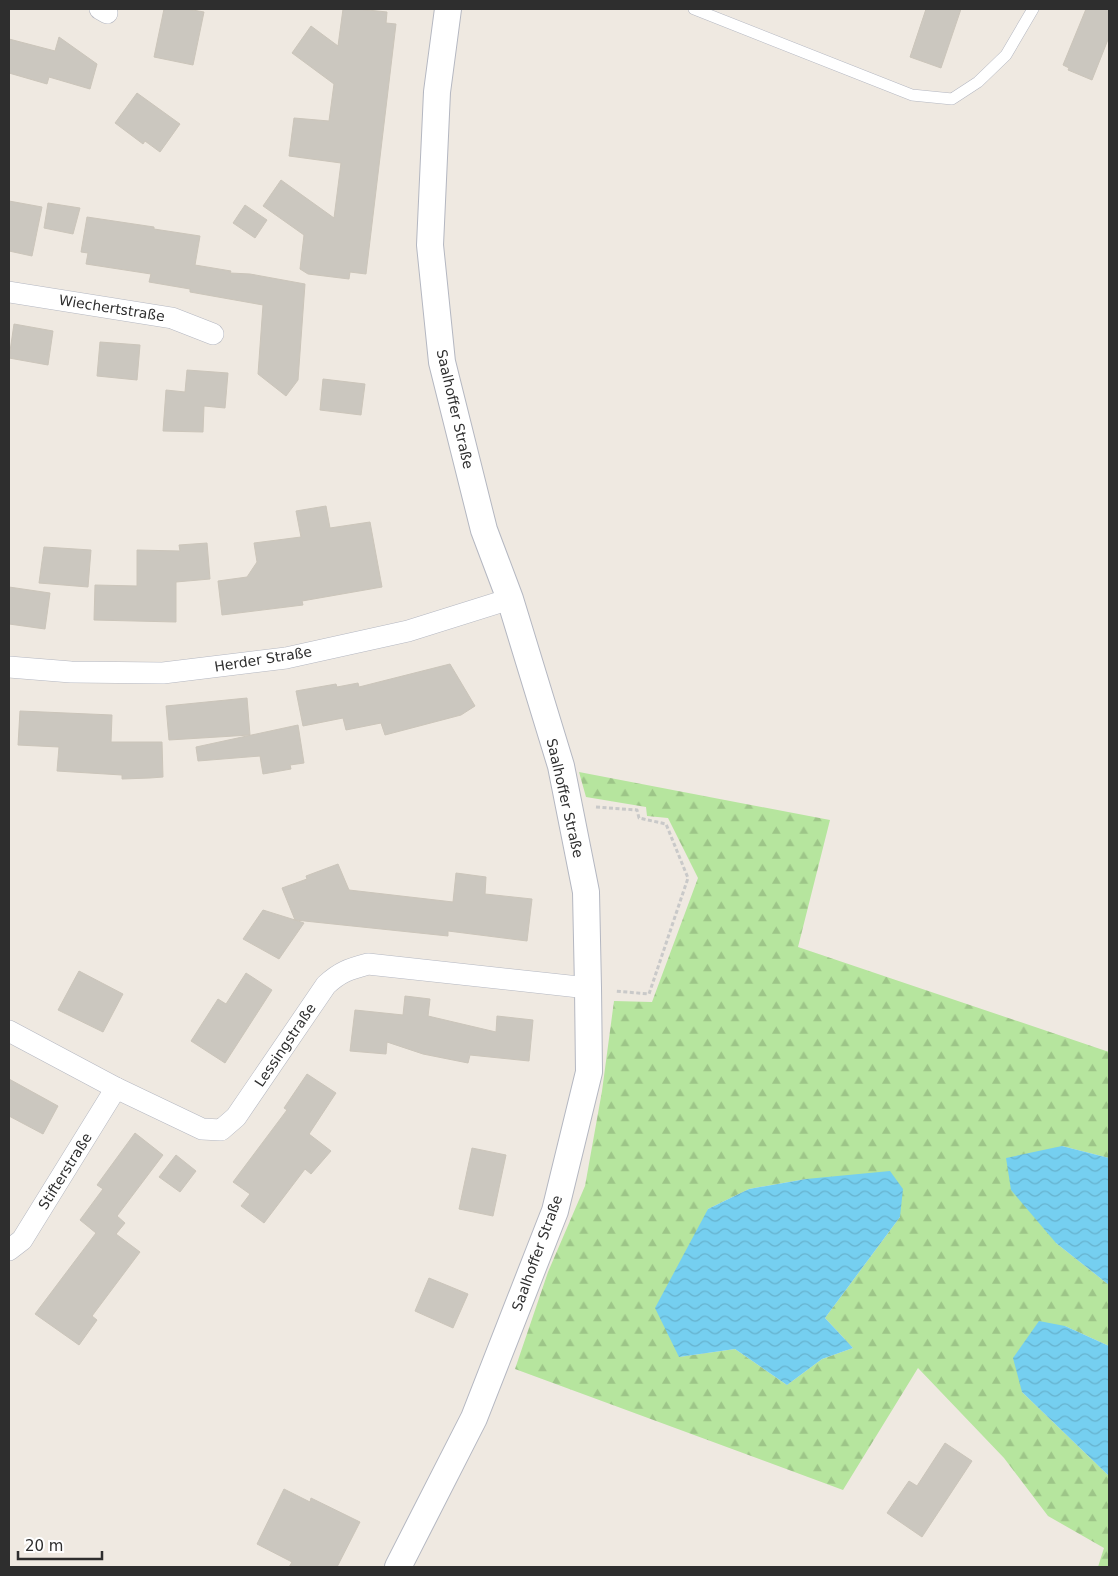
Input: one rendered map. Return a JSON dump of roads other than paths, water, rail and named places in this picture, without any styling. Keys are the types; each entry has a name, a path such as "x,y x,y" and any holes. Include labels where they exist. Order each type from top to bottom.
{"street":[{"name":"Saalhoffer Straße","path":"398,1567 474,1418 555,1211 588,1072 586,892 561,766 510,599 484,530 442,362 430,245 437,92 448,9"},
{"name":"Wiechertstraße","path":"9,292 172,318 213,334"},
{"name":"Herder Straße","path":"9,667 71,672 163,673 286,658 408,631 510,599"},
{"name":"Lessingstraße","path":"9,1031 116,1088 202,1129 220,1130 236,1118 326,986 336,976 348,969 368,964 588,988"},
{"name":"Stifterstraße","path":"9,1250 22,1240 116,1088"}],"lane":[{"path":"694,9 912,95 952,99 978,82 1006,55 1033,9"}],"water":[{"path":"1062,1146 1109,1158 1109,1285 1056,1243 1011,1190 1006,1158"},
{"path":"890,1171 903,1189 900,1217 825,1318 853,1348 822,1359 787,1385 735,1349 679,1357 655,1308 708,1209 749,1189 806,1179"},
{"path":"1039,1321 1065,1326 1109,1346 1109,1476 1022,1392 1013,1358"}]}
